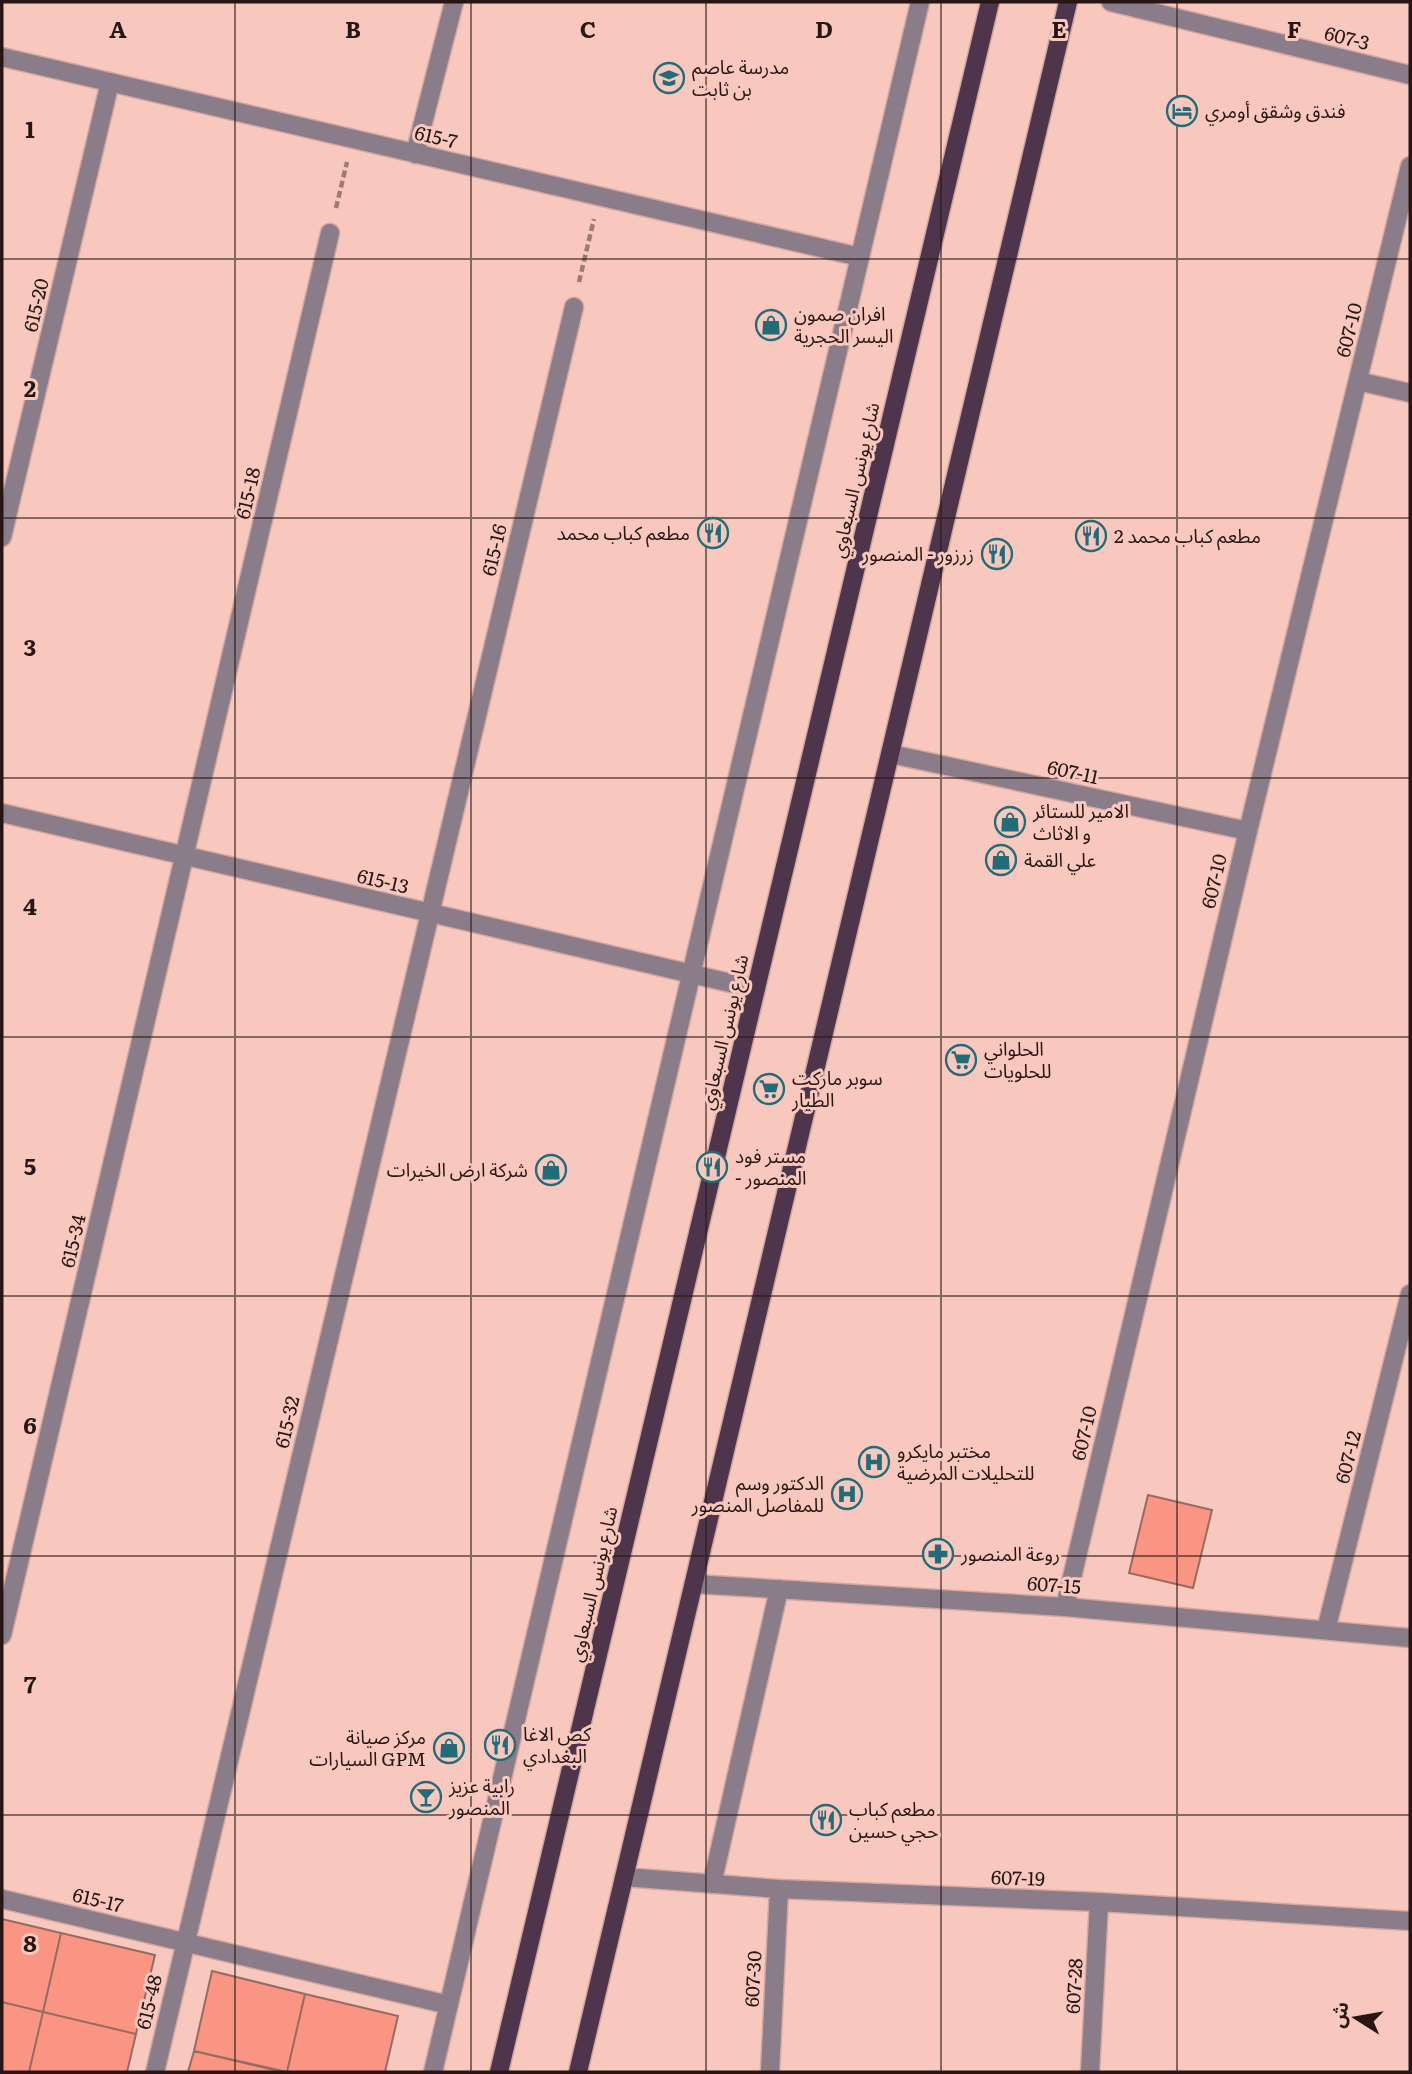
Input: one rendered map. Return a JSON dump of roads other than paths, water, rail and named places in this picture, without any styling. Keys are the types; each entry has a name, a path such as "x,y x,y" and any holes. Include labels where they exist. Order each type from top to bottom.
{"main road":[{"name":"شارع يونس السبعاوي","path":"499,2072 989,2"},
{"path":"578,2072 1068,2"}],"street":[{"path":"415,153 454,2"},
{"path":"433,2072 920,2"},
{"name":"607-3","path":"1111,2 1410,75"},
{"name":"615-7","path":"2,57 860,257"},
{"name":"615-20","path":"2,537 110,82"},
{"name":"607-10","path":"1065,1607 1248,831 1410,166"},
{"name":"615-18","path":"185,856 330,233"},
{"name":"615-16","path":"429,913 574,307"},
{"path":"1358,381 1410,393"},
{"name":"607-11","path":"891,754 1248,831"},
{"name":"615-13","path":"2,813 756,989"},
{"name":"615-34","path":"3,1623 185,856"},
{"name":"615-32","path":"185,1941 429,913"},
{"name":"607-12","path":"1326,1630 1410,1294"},
{"name":"607-15","path":"694,1584 1065,1607 1410,1638"},
{"path":"712,1884 779,1589"},
{"name":"607-19","path":"624,1877 779,1889 1099,1902 1410,1921"},
{"name":"607-30","path":"770,2072 779,1889"},
{"name":"615-17","path":"2,1899 449,2005"},
{"name":"607-28","path":"1090,2072 1099,1902"},
{"name":"615-48","path":"155,2072 185,1941"}],"place":[{"name":"مدرسة عاصم بن ثابت","path":"669,78"},
{"name":"فندق وشقق أومري","path":"1182,111"},
{"name":"افران صمون اليسر الحجرية","path":"771,325"},
{"name":"مطعم كباب محمد","path":"713,533"},
{"name":"مطعم كباب محمد 2","path":"1091,536"},
{"name":"زرزور - المنصور","path":"997,554"},
{"name":"الامير للستائر و الاثاث","path":"1010,822"},
{"name":"علي القمة","path":"1001,860"},
{"name":"الحلواني للحلويات","path":"961,1060"},
{"name":"سوبر ماركت الطيار","path":"769,1089"},
{"name":"مستر فود - المنصور","path":"712,1167"},
{"name":"شركة ارض الخيرات","path":"551,1170"},
{"name":"مختبر مايكرو للتحليلات المرضية","path":"874,1462"},
{"name":"الدكتور وسم للمفاصل المنصور","path":"847,1494"},
{"name":"روعة المنصور","path":"938,1554"},
{"name":"كص الاغا البغدادي","path":"500,1745"},
{"name":"مركز صيانة السيارات GPM","path":"449,1748"},
{"name":"رابية عزيز المنصور","path":"426,1797"},
{"name":"مطعم كباب حجي حسين","path":"826,1820"}]}
